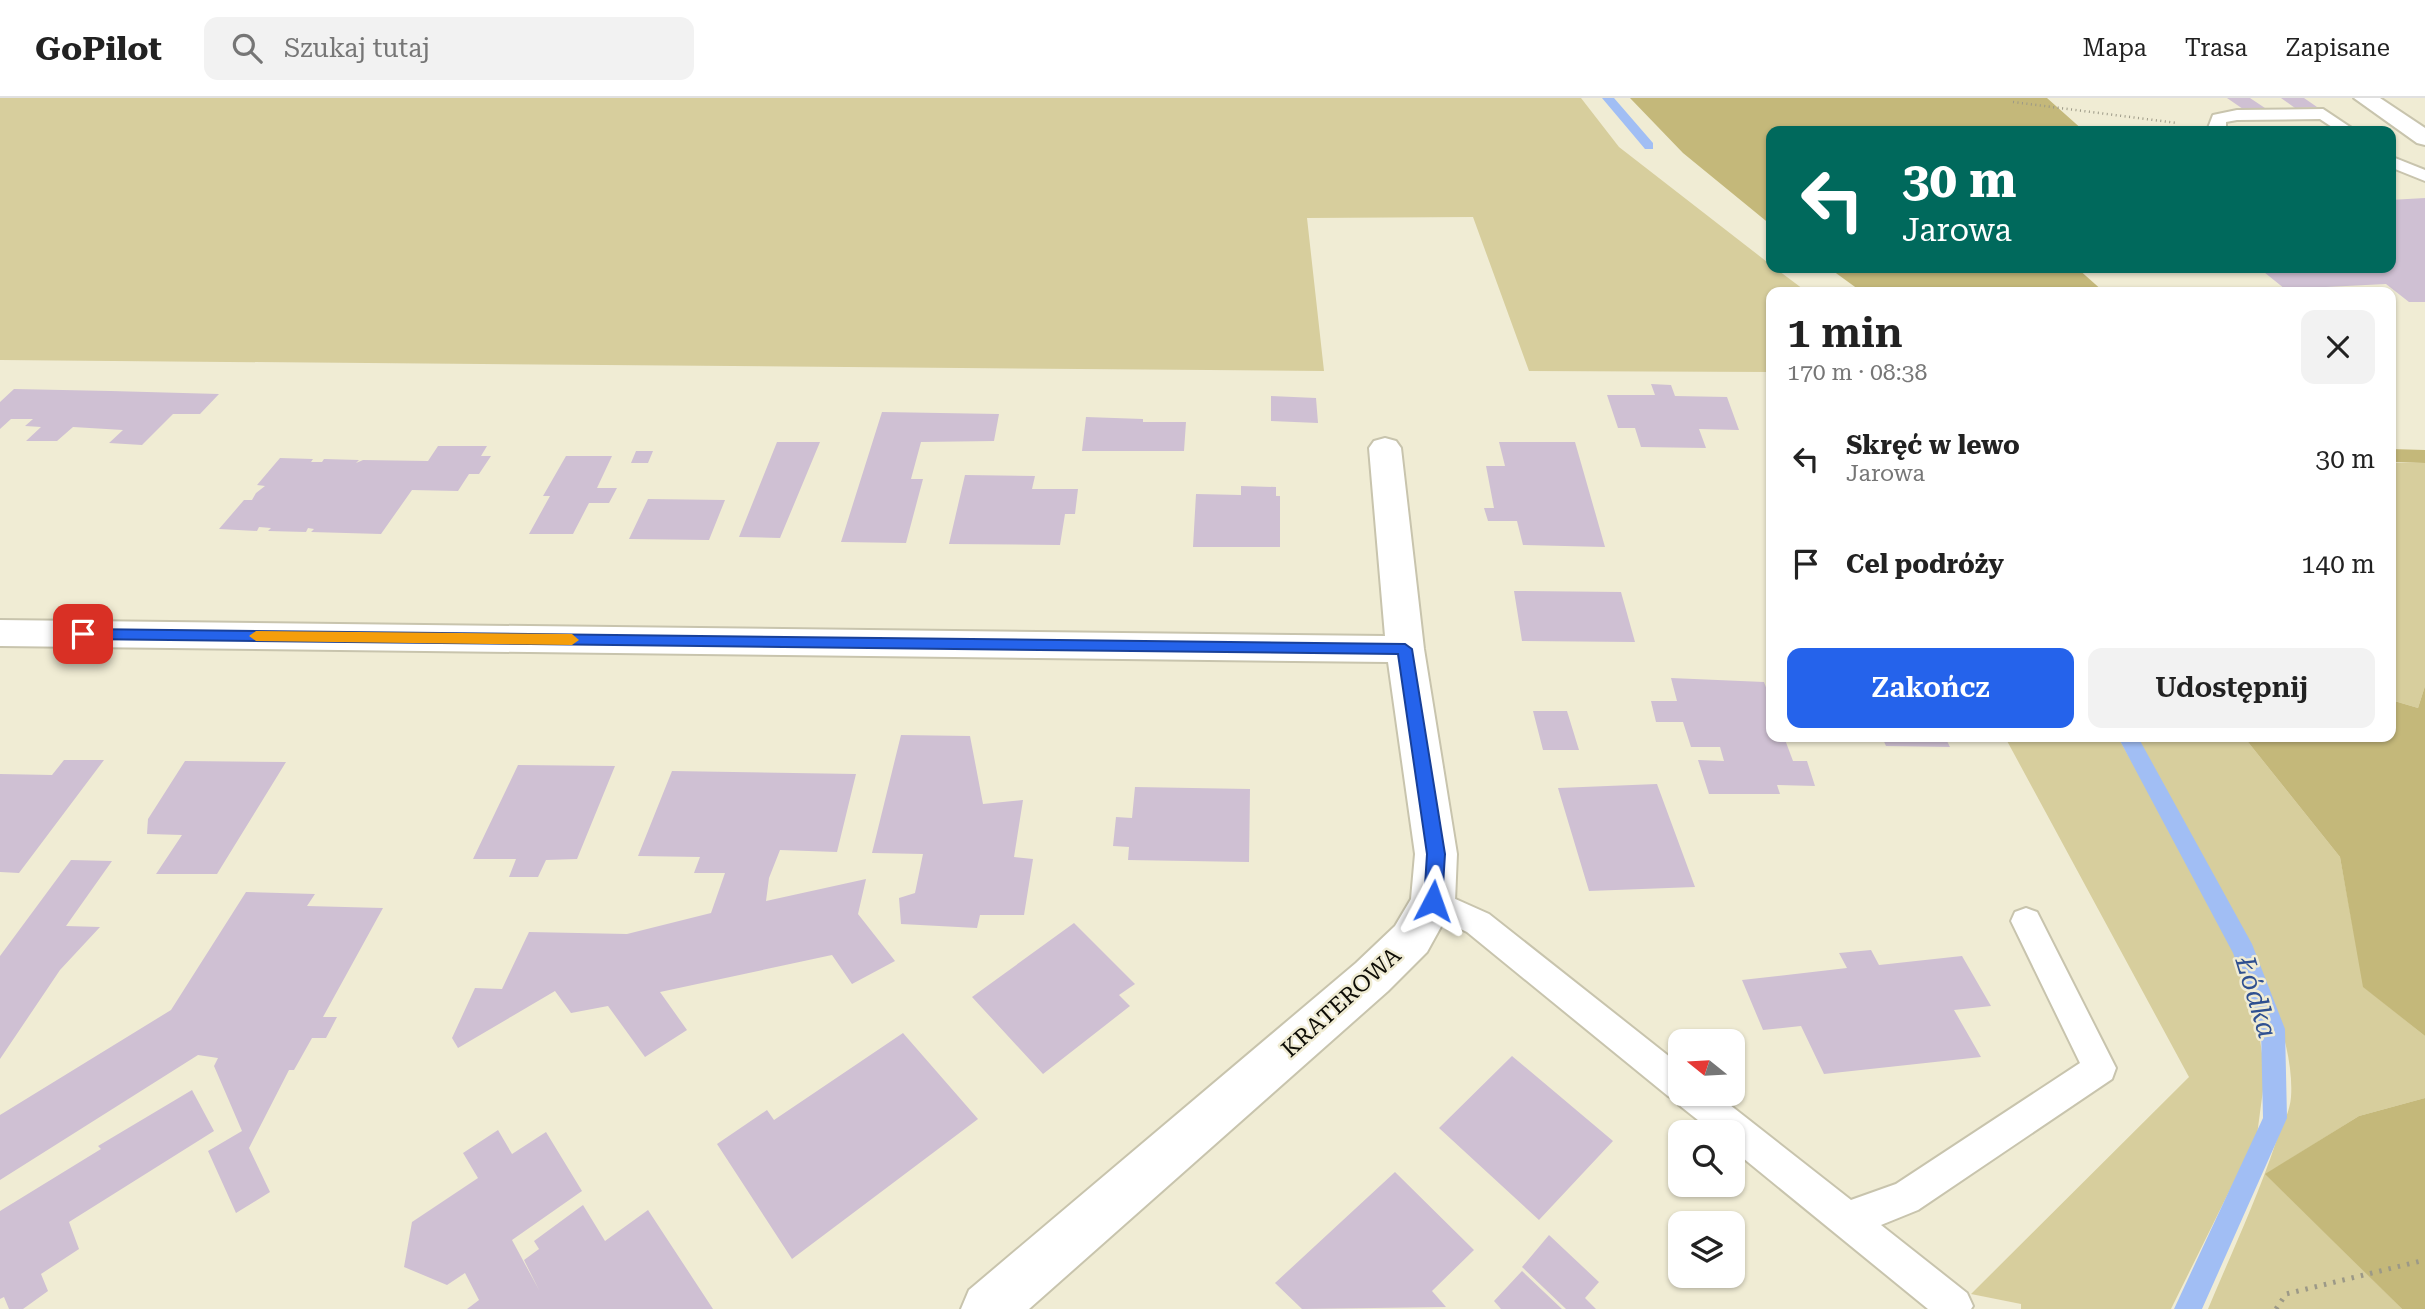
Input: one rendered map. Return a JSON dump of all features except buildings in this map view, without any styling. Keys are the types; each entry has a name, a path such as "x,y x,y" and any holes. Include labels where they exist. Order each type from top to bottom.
{"street":[{"path":"2365,98 2425,138"},
{"name":"KRATEROWA","path":"988,1309 1371,977 1411,939 1433,901 1436,854 1405,649 1385,448"},
{"path":"0,633 1405,649"}],"lane":[{"path":"2218,126 2219,118 2237,115 2323,114 2341,126"},
{"path":"2396,160 2425,159"},
{"path":"2396,163 2425,176"},
{"path":"1433,901 1478,923 1668,1075"},
{"path":"1848,1219 1906,1198 2100,1068 2026,921"},
{"path":"1706,1106 1954,1306"}],"path":[{"path":"2013,102 2188,126"},
{"path":"2276,1309 2286,1294 2425,1260"}],"shaded area":[{"path":"0,98 1581,98 1619,147 1766,261 1766,273 1782,273 1800,287 1766,287 1766,372 1529,371 1473,217 1307,218 1324,371 0,360"},
{"path":"1630,98 2047,98 2078,126 1766,126 1766,221 1683,153"},
{"path":"1836,273 2083,273 2098,287 1855,287"},
{"path":"2396,449 2425,450 2425,463 2396,462"},
{"path":"2396,463 2425,463 2425,686 2418,708 2396,701"},
{"path":"2425,686 2425,1036 2363,987 2340,857 2248,742 2396,742 2396,701 2418,708"},
{"path":"2008,742 2121,742 2192,870 2253,989 2265,1075 2257,1135 2171,1309 2021,1309 2021,1304 1971,1294 2189,1077"},
{"path":"2136,742 2248,742 2340,857 2364,987 2425,1036 2425,1098 2359,1116 2266,1174 2402,1309 2208,1309 2252,1205 2291,1097 2288,1057 2276,1012 2257,963 2206,863"},
{"path":"2425,1098 2425,1309 2402,1309 2265,1174 2359,1116"}],"waterway":[{"name":"Łódka","path":"1608,98 1649,146"},
{"name":"Łódka","path":"2131,742 2244,951 2273,1029 2275,1118 2188,1309"}],"slow traffic":[{"path":"256,636 572,640"}],"route":[{"path":"83,634 1405,649 1436,854 1433,901"}]}
